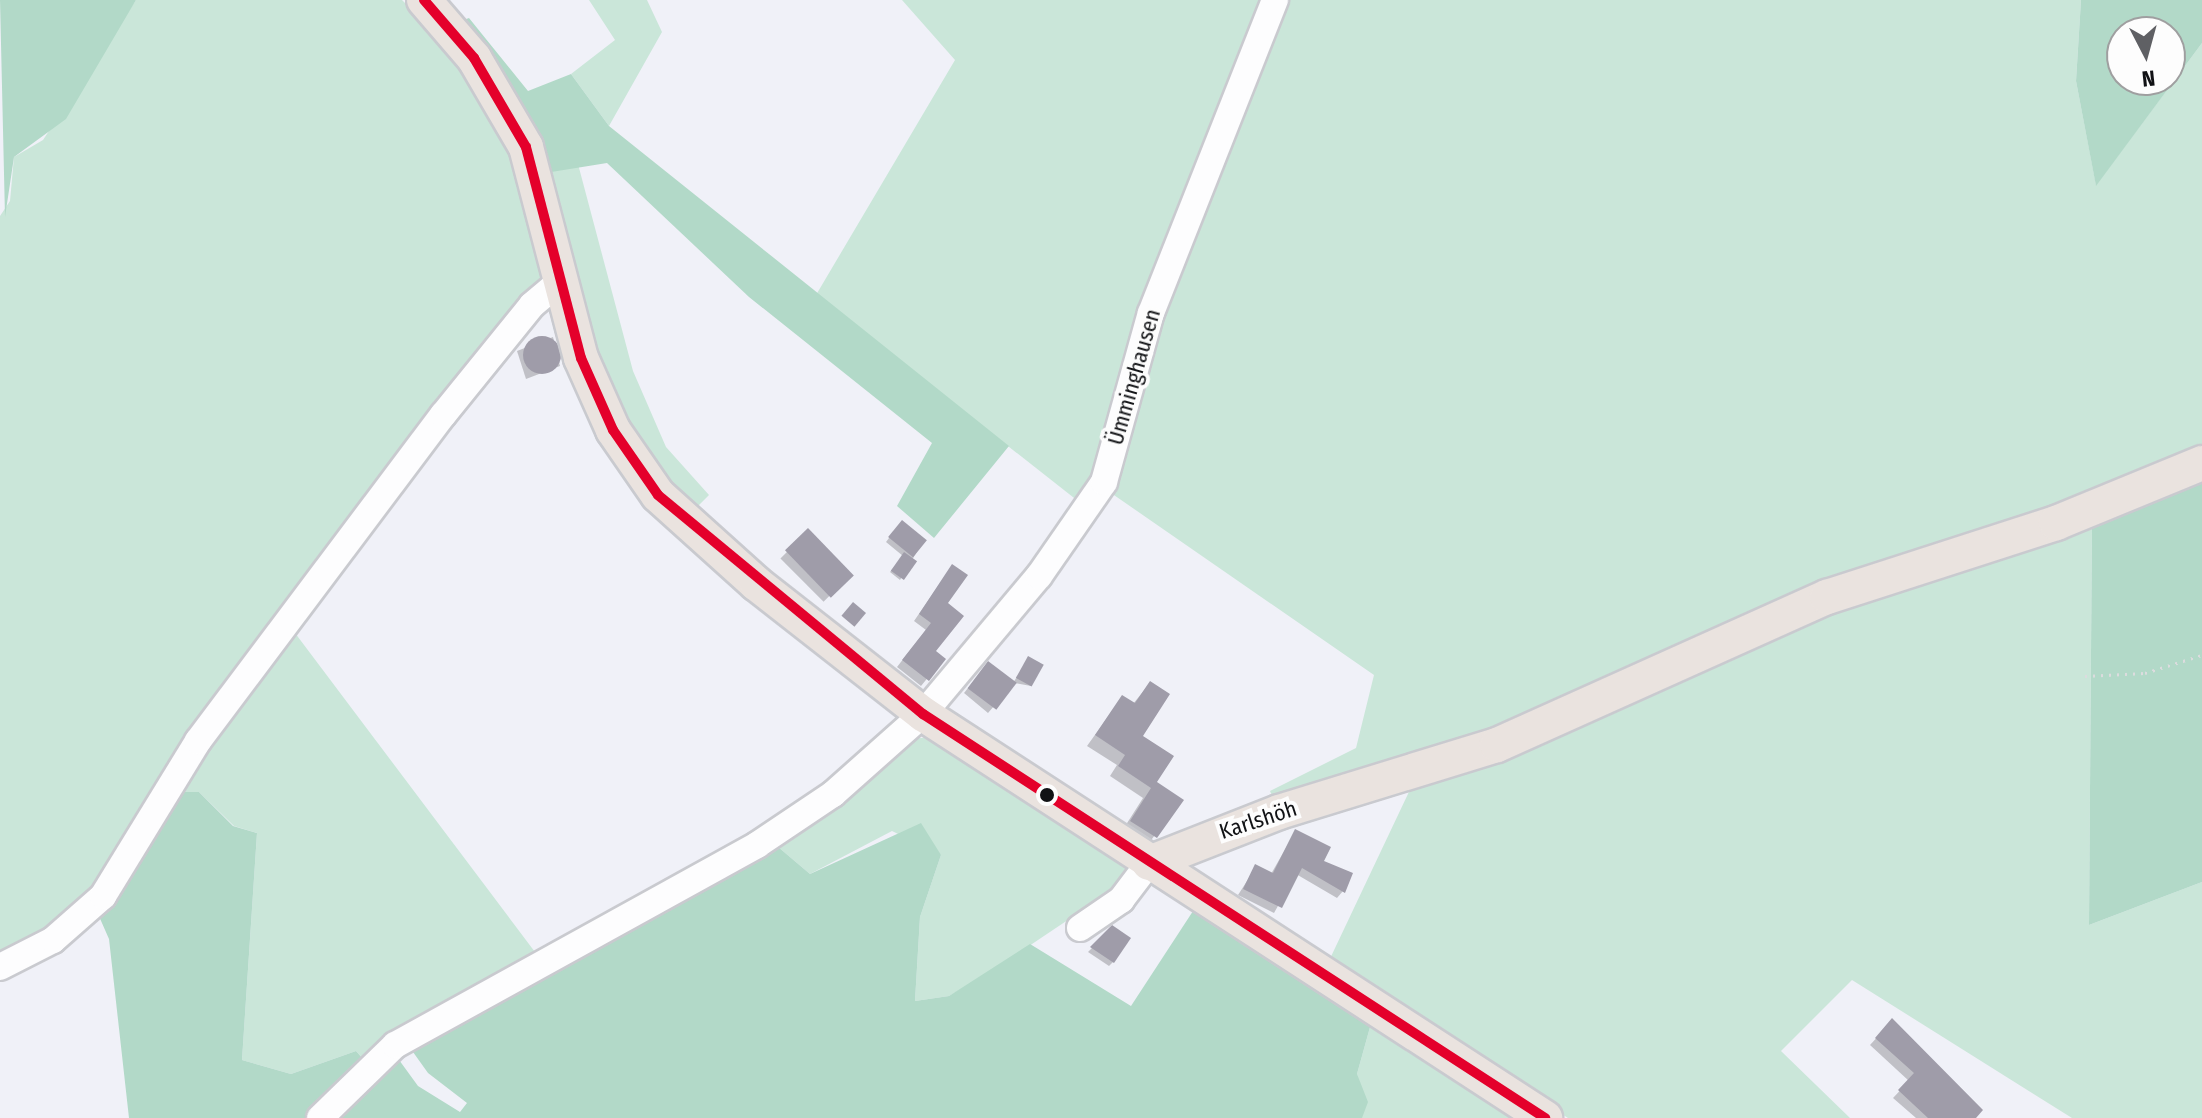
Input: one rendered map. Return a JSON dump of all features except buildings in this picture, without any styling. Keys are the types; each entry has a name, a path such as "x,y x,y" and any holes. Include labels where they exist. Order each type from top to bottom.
{"main road":[{"path":"424,0 474,58 526,147 563,279 581,358 603,409 658,495 757,584 923,714 1545,1118"},
{"name":"Karlshöh","path":"1149,863 1550,725 1827,597 2056,523 2202,463"}],"street":[{"name":"Ümminghausen","path":"320,1118 395,1045 757,845 833,794 923,714 1039,576 1104,482 1151,313 1275,0"},
{"path":"0,967 53,940 103,896 198,741 443,415 532,305 563,279"},
{"path":"1080,928 1121,900 1149,863"}],"path":[{"path":"2085,676 2145,673 2202,655"}],"green space":[{"path":"0,0 136,0 66,119 14,157 5,217"},
{"path":"136,0 402,0 439,37 513,146 547,271 482,342 98,894 0,964 0,216 10,201 14,157 43,140"},
{"path":"589,0 647,0 662,32 609,126 571,74 615,40"},
{"path":"902,0 2081,0 2076,81 2096,185 2162,96 2186,96 2186,64 2202,43 2202,462 1279,812 1270,791 1356,748 1374,675 1111,493 1083,505 816,295 955,60"},
{"path":"2081,0 2202,0 2202,43 2186,65 2186,16 2106,16 2106,96 2163,96 2096,186 2076,81"},
{"path":"469,18 528,91 571,74 609,126 1009,446 934,538 897,506 932,443 749,297 607,163 545,173 461,21"},
{"path":"578,164 633,371 666,447 709,495 689,515 613,409 545,173"},
{"path":"2202,473 2202,882 2089,925 2092,518"},
{"path":"2092,518 2089,925 2202,882 2202,1118 2072,1118 1852,980 1781,1051 1850,1118 1568,1118 1327,965 1416,777 1747,633"},
{"path":"289,625 541,960 367,1063 356,1051 291,1074 242,1060 257,833 234,826 199,792 174,792"},
{"path":"932,737 1129,867 1123,883 986,975 949,996 915,1001 920,917 941,855 892,831 810,874 777,846 910,739"},
{"path":"174,792 199,792 233,826 257,833 242,1060 291,1074 356,1051 371,1068 394,1053 418,1086 460,1112 467,1103 428,1073 408,1045 777,846 810,874 921,823 941,855 920,917 915,1001 949,996 1030,944 1131,1006 1195,908 1372,1020 1357,1074 1368,1102 1362,1118 129,1118 109,939 98,914"},
{"path":"1372,1020 1528,1118 1362,1118 1357,1074"}],"transit line":[{"path":"424,0 474,58 526,147 581,358 613,430 658,495 923,714 1545,1118"}]}
